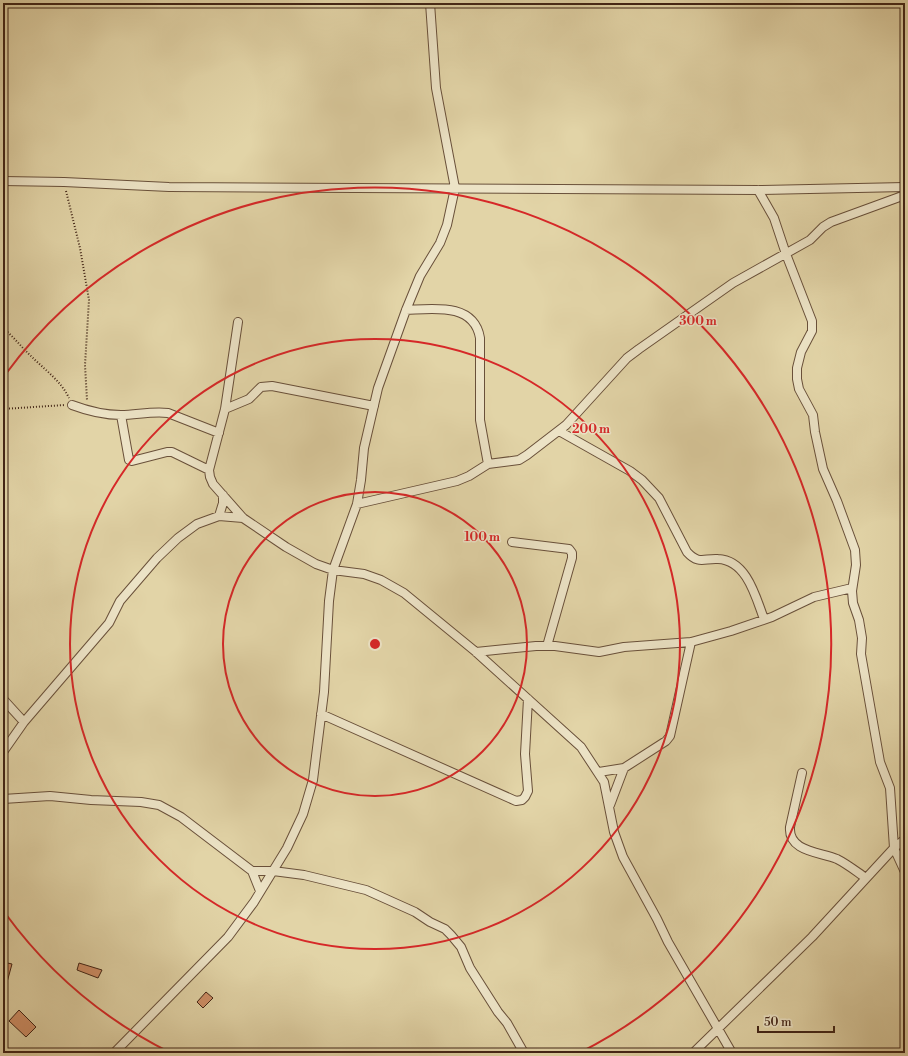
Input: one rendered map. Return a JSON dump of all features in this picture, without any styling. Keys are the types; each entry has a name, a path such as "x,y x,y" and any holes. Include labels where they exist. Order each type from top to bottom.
{"street":[{"path":"114,1053 228,937 254,902 273,871 287,848 303,814 313,780 322,714 329,601 333,570 357,504 364,448 378,388 420,276 440,243 447,225 455,188 436,88 430,3"},
{"path":"3,181 64,182 169,188 758,190 905,187"},
{"path":"758,190 774,218 786,254 812,320 812,331 801,352 797,368 797,379 799,389 813,416 818,451 823,469 838,501 855,550 856,565 852,588 853,603 859,620 862,638 861,654 880,762 890,788 894,848 905,872"},
{"path":"357,504 457,481 488,464 519,460 535,450 566,425 627,358 733,283 810,240 823,227 831,222 905,195"},
{"path":"406,310 446,309 455,311 466,316 479,332 480,420 488,464"},
{"path":"238,322 225,409 209,470 213,484 242,518 282,545 303,557 316,564 333,570 364,574 381,580 404,593 476,652 581,747 599,772 604,782 614,832 623,857 668,942 719,1028 732,1053"},
{"path":"225,409 249,399 262,388 272,386 374,406"},
{"path":"72,405 103,414 121,415 160,412 168,413 219,433"},
{"path":"121,415 129,460 132,461 172,452 209,470"},
{"path":"559,431 630,471 642,480 659,498 687,552 692,558 700,561 718,559 733,563 742,572 751,585 764,619"},
{"path":"219,516 223,503 223,496"},
{"path":"3,752 24,722 109,622 120,601 157,558 178,538 197,524 219,516 242,518"},
{"path":"512,542 569,549 572,553 572,558 547,646"},
{"path":"476,652 547,646 599,652 624,647 690,642 731,631 764,619 814,597 852,588"},
{"path":"599,772 624,768 666,742 670,736 690,642"},
{"path":"3,699 24,722"},
{"path":"322,714 516,801 522,800 528,791 526,754 528,700"},
{"path":"609,806 624,768"},
{"path":"802,773 790,827 792,840 804,849 839,860 866,878"},
{"path":"3,800 50,796 91,800 141,802 159,805 181,817 252,871 260,891"},
{"path":"693,1053 812,937 894,848 905,839"},
{"path":"252,871 273,871 304,875 366,890 408,909 445,929 452,935 461,947 470,968 498,1012 507,1023 524,1053"}],"path":[{"path":"64,182 80,248 89,300 85,365 88,410"},
{"path":"3,328 31,357 56,379 66,392 72,405 3,409"}],"building":[{"path":"3,962 12,964 6,986 3,985"},
{"path":"79,963 102,970 98,978 77,970"},
{"path":"206,992 213,998 203,1008 197,1002"},
{"path":"19,1010 36,1027 26,1037 9,1021"}]}
